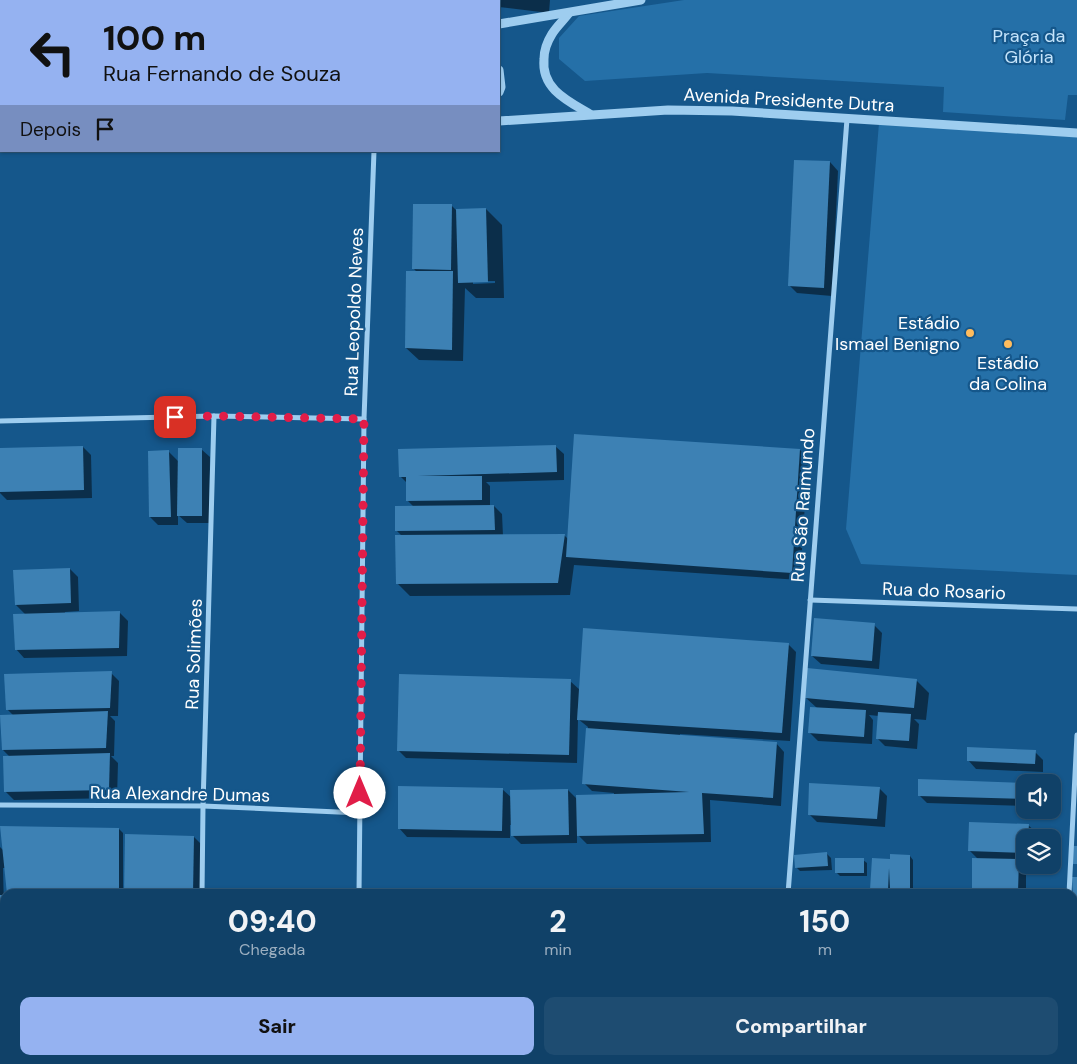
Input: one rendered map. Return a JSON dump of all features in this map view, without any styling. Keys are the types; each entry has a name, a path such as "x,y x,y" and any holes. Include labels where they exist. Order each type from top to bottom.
{"street":[{"path":"500,24 642,0"},
{"path":"569,13 552,33 545,48 545,76 553,89 565,100 590,114"},
{"name":"Avenida Presidente Dutra","path":"500,121 668,110 732,111 1077,133"},
{"name":"Rua São Raimundo","path":"788,889 847,119"},
{"name":"Rua Leopoldo Neves","path":"359,889 364,419 374,152"},
{"path":"0,421 214,416 364,419"},
{"name":"Rua Solimões","path":"202,889 214,416"},
{"name":"Rua do Rosario","path":"810,600 1077,609"},
{"path":"1068,889 1077,735"},
{"name":"Rua Alexandre Dumas","path":"0,805 203,806 360,813"}],"green space":[{"name":"Praça da Glória","path":"684,0 1077,0 1077,95 1068,95 1065,120 943,112 944,87 707,73 585,81 559,59 559,38 579,16"},
{"name":"Estádio Ismael Benigno","path":"879,123 1077,137 1077,575 861,564 846,529"}],"building":[{"path":"794,160 830,161 824,288 788,286"},
{"path":"413,204 452,204 451,270 412,269"},
{"path":"486,208 488,282 458,283 456,209"},
{"path":"406,271 453,271 452,350 405,348"},
{"path":"574,434 800,449 792,573 566,557"},
{"path":"556,445 557,472 418,476 482,476 482,500 406,501 406,477 399,477 398,449"},
{"path":"83,446 84,490 0,492 0,448"},
{"path":"178,448 202,448 202,516 177,516"},
{"path":"169,450 171,517 149,517 148,451"},
{"path":"494,505 495,530 395,531 395,506"},
{"path":"565,534 558,583 396,584 395,535"},
{"path":"70,568 71,603 15,605 13,570"},
{"path":"120,611 119,648 15,650 13,614"},
{"path":"814,618 875,623 872,661 811,656"},
{"path":"583,628 789,643 782,733 577,720"},
{"path":"807,668 917,679 914,708 805,698"},
{"path":"112,671 110,708 6,710 4,674"},
{"path":"399,674 571,679 569,755 397,751"},
{"path":"810,707 866,710 864,737 808,733"},
{"path":"108,711 106,748 2,750 0,715"},
{"path":"878,712 911,714 909,741 876,739"},
{"path":"586,728 777,742 773,798 702,793 704,834 577,836 576,795 689,792 582,784"},
{"path":"967,747 1036,750 1035,764 967,761"},
{"path":"110,753 109,790 4,792 3,756"},
{"path":"918,779 1016,783 1016,799 918,796"},
{"path":"809,783 880,787 877,819 808,815"},
{"path":"398,786 503,788 502,831 398,829"},
{"path":"568,789 569,835 511,836 510,790"},
{"path":"969,822 1029,824 1029,829 1016,829 1016,853 968,851"},
{"path":"0,826 119,828 119,889 6,889"},
{"path":"125,834 194,836 193,889 124,889"},
{"path":"1072,846 1077,846 1077,864 1072,864"},
{"path":"827,852 828,866 795,868 794,855"},
{"path":"890,854 910,855 910,889 890,889 889,868 888,889 870,889 872,858 890,859"},
{"path":"835,858 864,858 864,873 835,873"},
{"path":"972,858 1016,859 1018,889 972,889"},
{"path":"1072,877 1077,877 1077,889 1073,889"}],"place":[{"name":"Estádio Ismael Benigno","path":"970,333"},
{"name":"Estádio da Colina","path":"1008,344"}],"route":[{"path":"175,417 364,419 360,793"}]}
